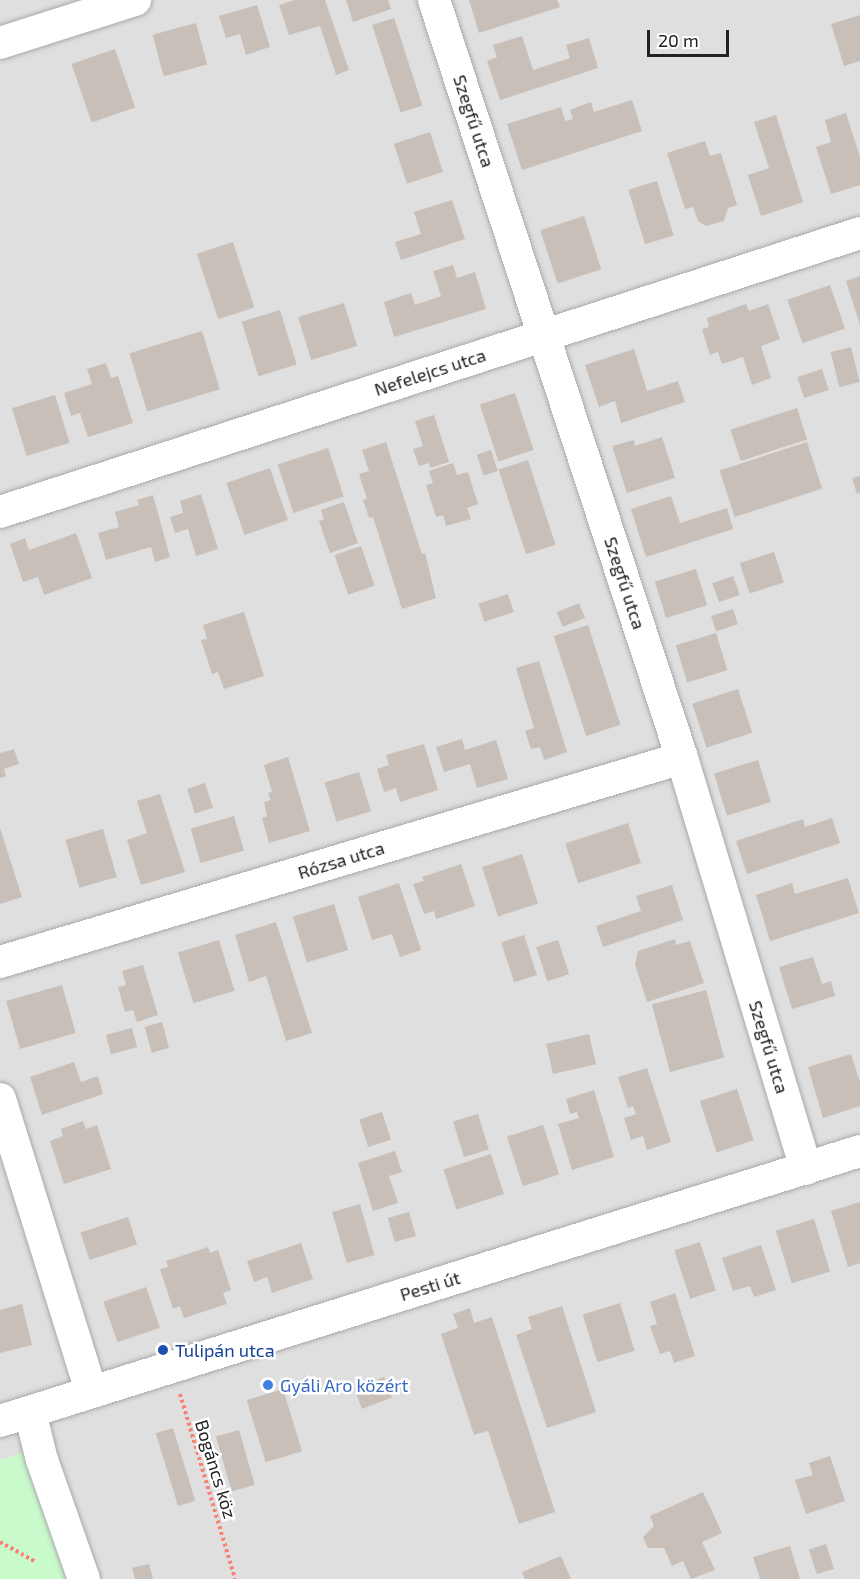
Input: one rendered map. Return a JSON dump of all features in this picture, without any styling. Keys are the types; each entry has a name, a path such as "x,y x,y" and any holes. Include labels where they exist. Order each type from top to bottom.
{"street":[{"path":"0,43 135,0"},
{"name":"Szegfű utca","path":"434,0 682,758 806,1168"},
{"name":"Nefelejcs utca","path":"0,512 860,233"},
{"name":"Rózsa utca","path":"0,962 682,758"},
{"path":"0,1100 91,1392"},
{"name":"Pesti út","path":"0,1421 860,1151"},
{"path":"30,1412 42,1460 84,1579"}],"path":[{"name":"Bogáncs köz","path":"172,1367 235,1579"},
{"path":"0,1542 34,1561"}],"shaded area":[{"path":"0,0 860,0 860,1579 0,1579"}],"green space":[{"path":"36,1449 72,1579 0,1579 0,1460"}],"building":[{"path":"295,0 325,0 349,70 336,75 320,26 289,35 279,5"},
{"path":"346,0 388,0 391,9 353,22"},
{"path":"469,0 557,0 560,7 479,33"},
{"path":"257,5 270,47 246,55 240,34 226,38 219,16"},
{"path":"860,15 860,61 844,66 831,24"},
{"path":"394,18 422,105 401,113 372,25"},
{"path":"196,23 207,65 164,76 153,35"},
{"path":"522,36 533,70 570,58 566,45 589,38 598,68 500,100 487,61 497,57 493,45"},
{"path":"115,49 135,108 92,123 72,64"},
{"path":"632,100 642,131 522,170 507,124 561,107 565,121 573,119 570,110 591,102 594,112"},
{"path":"846,113 860,157 860,185 831,194 816,147 831,142 825,120"},
{"path":"776,115 803,202 761,216 748,175 769,168 754,122"},
{"path":"430,132 443,172 407,184 394,144"},
{"path":"705,141 710,156 721,153 737,205 728,208 724,221 706,226 698,221 693,207 685,209 667,153"},
{"path":"657,181 674,236 645,244 628,190"},
{"path":"452,200 465,239 401,260 395,242 421,234 414,212"},
{"path":"584,216 601,269 558,283 540,230"},
{"path":"233,242 254,308 218,319 197,254"},
{"path":"453,265 457,278 475,272 486,309 394,337 384,302 411,293 415,305 441,296 433,271"},
{"path":"860,276 860,325 846,281"},
{"path":"830,285 845,328 802,343 787,300"},
{"path":"344,303 357,346 311,360 298,317"},
{"path":"746,304 749,311 768,304 780,339 761,346 771,378 752,385 743,357 722,364 718,352 710,355 702,329 709,327 707,318"},
{"path":"280,310 297,365 258,376 242,322"},
{"path":"202,331 220,389 147,412 129,353"},
{"path":"851,347 860,382 839,387 831,352"},
{"path":"634,349 647,391 678,381 685,402 621,423 615,401 599,407 585,365"},
{"path":"106,363 111,378 118,376 133,423 88,437 80,413 71,416 64,393 92,384 87,369"},
{"path":"822,369 829,390 804,398 797,377"},
{"path":"515,393 534,450 498,461 480,404"},
{"path":"55,395 70,443 27,456 12,408"},
{"path":"797,408 807,439 741,461 730,430"},
{"path":"434,415 449,462 430,468 429,463 419,466 413,449 423,446 415,421"},
{"path":"662,437 675,478 627,493 612,446 634,440 635,446"},
{"path":"386,442 422,554 425,553 436,598 402,609 373,517 369,518 363,500 367,499 359,474 369,471 362,450"},
{"path":"807,442 822,489 735,517 720,470"},
{"path":"328,448 344,497 293,513 278,464"},
{"path":"491,450 498,471 484,476 477,455"},
{"path":"528,460 556,545 526,554 499,470"},
{"path":"453,463 457,475 468,472 478,504 467,508 471,519 446,526 443,515 436,517 426,485 433,483 429,471"},
{"path":"270,468 288,520 244,535 227,483"},
{"path":"860,476 860,493 857,494 852,478"},
{"path":"201,494 218,549 196,556 188,529 175,533 170,517 183,513 180,501"},
{"path":"153,495 170,557 155,562 151,547 106,560 98,533 119,527 115,512 139,505 137,500"},
{"path":"671,496 680,523 727,508 733,529 646,557 631,509"},
{"path":"344,502 358,543 330,553 319,521 324,519 321,510"},
{"path":"76,533 92,578 44,595 38,577 23,582 10,544 25,538 29,550"},
{"path":"361,546 375,586 348,595 335,555"},
{"path":"774,552 784,582 750,594 740,563"},
{"path":"696,569 707,605 666,618 655,582"},
{"path":"733,576 740,595 719,602 712,584"},
{"path":"508,594 514,612 484,622 479,604"},
{"path":"579,603 585,618 563,627 557,612"},
{"path":"733,609 738,624 716,631 711,616"},
{"path":"244,612 264,676 224,689 218,672 212,674 201,640 207,639 203,625"},
{"path":"588,625 620,725 586,736 554,636"},
{"path":"716,633 727,670 687,683 676,645"},
{"path":"539,661 567,752 544,760 540,747 531,749 525,731 534,728 516,668"},
{"path":"738,689 752,733 707,748 692,704"},
{"path":"462,739 465,750 496,740 508,779 477,788 470,764 444,772 436,747"},
{"path":"424,744 438,790 400,802 396,788 384,792 377,769 389,765 386,755"},
{"path":"14,749 19,764 4,769 6,776 0,778 0,753"},
{"path":"288,757 310,831 269,843 262,818 267,816 264,802 271,800 268,793 272,792 264,765"},
{"path":"758,760 771,802 727,816 714,773"},
{"path":"359,772 371,811 337,822 325,783"},
{"path":"205,783 213,808 195,814 187,789"},
{"path":"160,794 185,872 141,885 127,840 147,833 137,801"},
{"path":"234,816 244,851 201,863 191,828"},
{"path":"832,818 840,843 747,874 736,841 803,819 805,827"},
{"path":"628,823 641,863 578,883 565,843"},
{"path":"0,828 22,897 0,904"},
{"path":"103,829 117,877 79,888 66,840"},
{"path":"522,854 538,903 498,916 482,867"},
{"path":"461,864 475,906 436,919 434,911 424,914 413,884 424,881 422,877"},
{"path":"848,878 859,913 770,941 756,895 792,883 795,894"},
{"path":"399,883 421,950 400,957 392,934 372,940 358,897"},
{"path":"672,885 683,920 603,947 596,926 641,911 636,896"},
{"path":"334,904 348,950 307,962 293,917"},
{"path":"276,922 312,1033 286,1041 266,976 249,982 235,935"},
{"path":"524,935 537,975 514,982 501,942"},
{"path":"675,939 676,945 690,941 704,983 647,1002 635,965 638,951"},
{"path":"219,940 234,991 193,1003 178,953"},
{"path":"558,940 569,974 547,981 536,947"},
{"path":"813,957 822,984 831,981 835,996 792,1009 779,967"},
{"path":"143,965 158,1015 137,1022 133,1010 125,1012 118,987 126,985 122,971"},
{"path":"62,985 76,1033 20,1049 6,1001"},
{"path":"706,990 724,1058 670,1072 652,1004"},
{"path":"162,1022 169,1048 152,1053 145,1027"},
{"path":"132,1028 137,1047 111,1054 106,1035"},
{"path":"589,1034 596,1064 553,1074 546,1044"},
{"path":"851,1054 860,1082 860,1106 823,1118 808,1067"},
{"path":"74,1062 81,1082 98,1076 103,1094 42,1115 30,1077"},
{"path":"647,1068 671,1142 647,1150 643,1136 631,1140 624,1118 636,1114 633,1106 628,1108 618,1077"},
{"path":"737,1089 754,1140 717,1152 700,1101"},
{"path":"594,1090 614,1157 572,1170 558,1124 579,1118 577,1112 570,1114 566,1099"},
{"path":"382,1112 391,1140 368,1147 359,1119"},
{"path":"478,1114 489,1149 464,1157 453,1122"},
{"path":"83,1121 86,1129 97,1125 111,1169 64,1184 50,1141 63,1136 61,1129"},
{"path":"543,1125 559,1174 523,1186 507,1137"},
{"path":"395,1151 402,1172 389,1176 398,1203 373,1211 358,1163"},
{"path":"491,1154 504,1194 456,1209 443,1169"},
{"path":"860,1202 860,1263 848,1267 831,1211"},
{"path":"360,1204 375,1255 347,1263 332,1212"},
{"path":"409,1212 416,1236 395,1242 388,1218"},
{"path":"128,1217 137,1245 89,1260 80,1232"},
{"path":"814,1219 830,1272 792,1283 776,1231"},
{"path":"700,1242 716,1291 690,1299 674,1250"},
{"path":"301,1243 313,1279 272,1293 267,1277 254,1282 247,1261"},
{"path":"761,1245 776,1290 754,1297 750,1286 733,1291 722,1258"},
{"path":"208,1247 210,1253 218,1250 231,1290 223,1293 227,1304 184,1318 180,1306 173,1309 160,1269 168,1267 166,1261"},
{"path":"146,1287 160,1328 117,1342 103,1302"},
{"path":"675,1293 695,1356 674,1363 670,1351 660,1354 650,1326 657,1324 650,1302"},
{"path":"620,1303 635,1351 597,1362 583,1314"},
{"path":"22,1304 32,1345 0,1353 0,1310"},
{"path":"562,1306 596,1412 547,1428 516,1335 532,1329 528,1317"},
{"path":"470,1308 474,1323 492,1317 555,1512 519,1524 488,1431 474,1435 441,1334 458,1328 453,1314"},
{"path":"384,1377 392,1398 362,1409 354,1388"},
{"path":"283,1389 302,1451 266,1462 247,1400"},
{"path":"173,1428 195,1501 178,1506 156,1433"},
{"path":"239,1430 255,1485 232,1491 216,1437"},
{"path":"830,1456 845,1501 806,1514 795,1480 813,1475 809,1463"},
{"path":"703,1492 722,1533 702,1542 715,1570 691,1579 683,1561 672,1566 664,1548 648,1548 643,1537 654,1526 650,1516"},
{"path":"826,1544 834,1569 817,1574 809,1550"},
{"path":"790,1546 800,1579 760,1579 753,1557"},
{"path":"561,1556 571,1579 525,1579 522,1572"},
{"path":"149,1564 153,1579 135,1579 132,1568"}],"place":[{"name":"Tulipán utca","path":"163,1350"},
{"name":"Gyáli Aro közért","path":"268,1385"}]}
